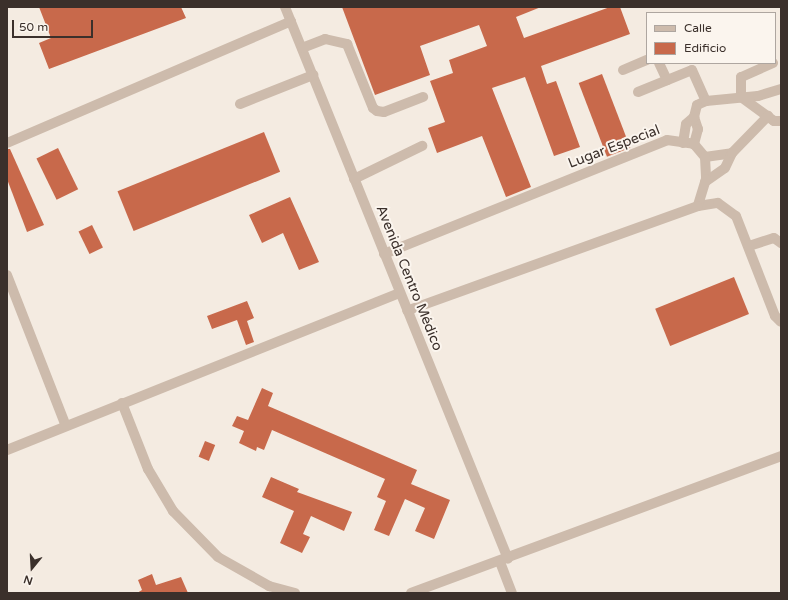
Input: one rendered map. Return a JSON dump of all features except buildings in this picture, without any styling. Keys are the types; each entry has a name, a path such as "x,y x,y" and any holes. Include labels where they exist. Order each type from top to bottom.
{"street":[{"name":"Avenida Centro Médico","path":"285,7 400,293 504,561 512,593"},
{"path":"7,143 291,21"},
{"path":"302,48 325,39 348,44 373,108 377,111 384,112 423,97"},
{"path":"623,70 646,60"},
{"path":"659,64 667,80"},
{"path":"741,97 741,77 772,64"},
{"path":"638,92 692,70 706,101"},
{"path":"240,104 313,75"},
{"path":"698,206 706,182 705,157 694,144 698,129 694,117 697,105 706,101 781,90"},
{"path":"741,97 768,116 781,122"},
{"path":"706,182 725,168 732,153 768,116"},
{"path":"683,143 686,124 694,117"},
{"name":"Lugar Especial","path":"384,254 667,140 694,144"},
{"path":"354,179 422,146"},
{"path":"705,157 732,153"},
{"path":"407,311 440,297 698,206 718,203 736,216 776,316 781,322"},
{"path":"749,246 774,238 781,243"},
{"path":"7,275 66,426"},
{"path":"7,450 400,293"},
{"path":"122,404 148,469 173,511 218,557 269,586 295,593"},
{"path":"411,593 504,561 781,456"}]}
